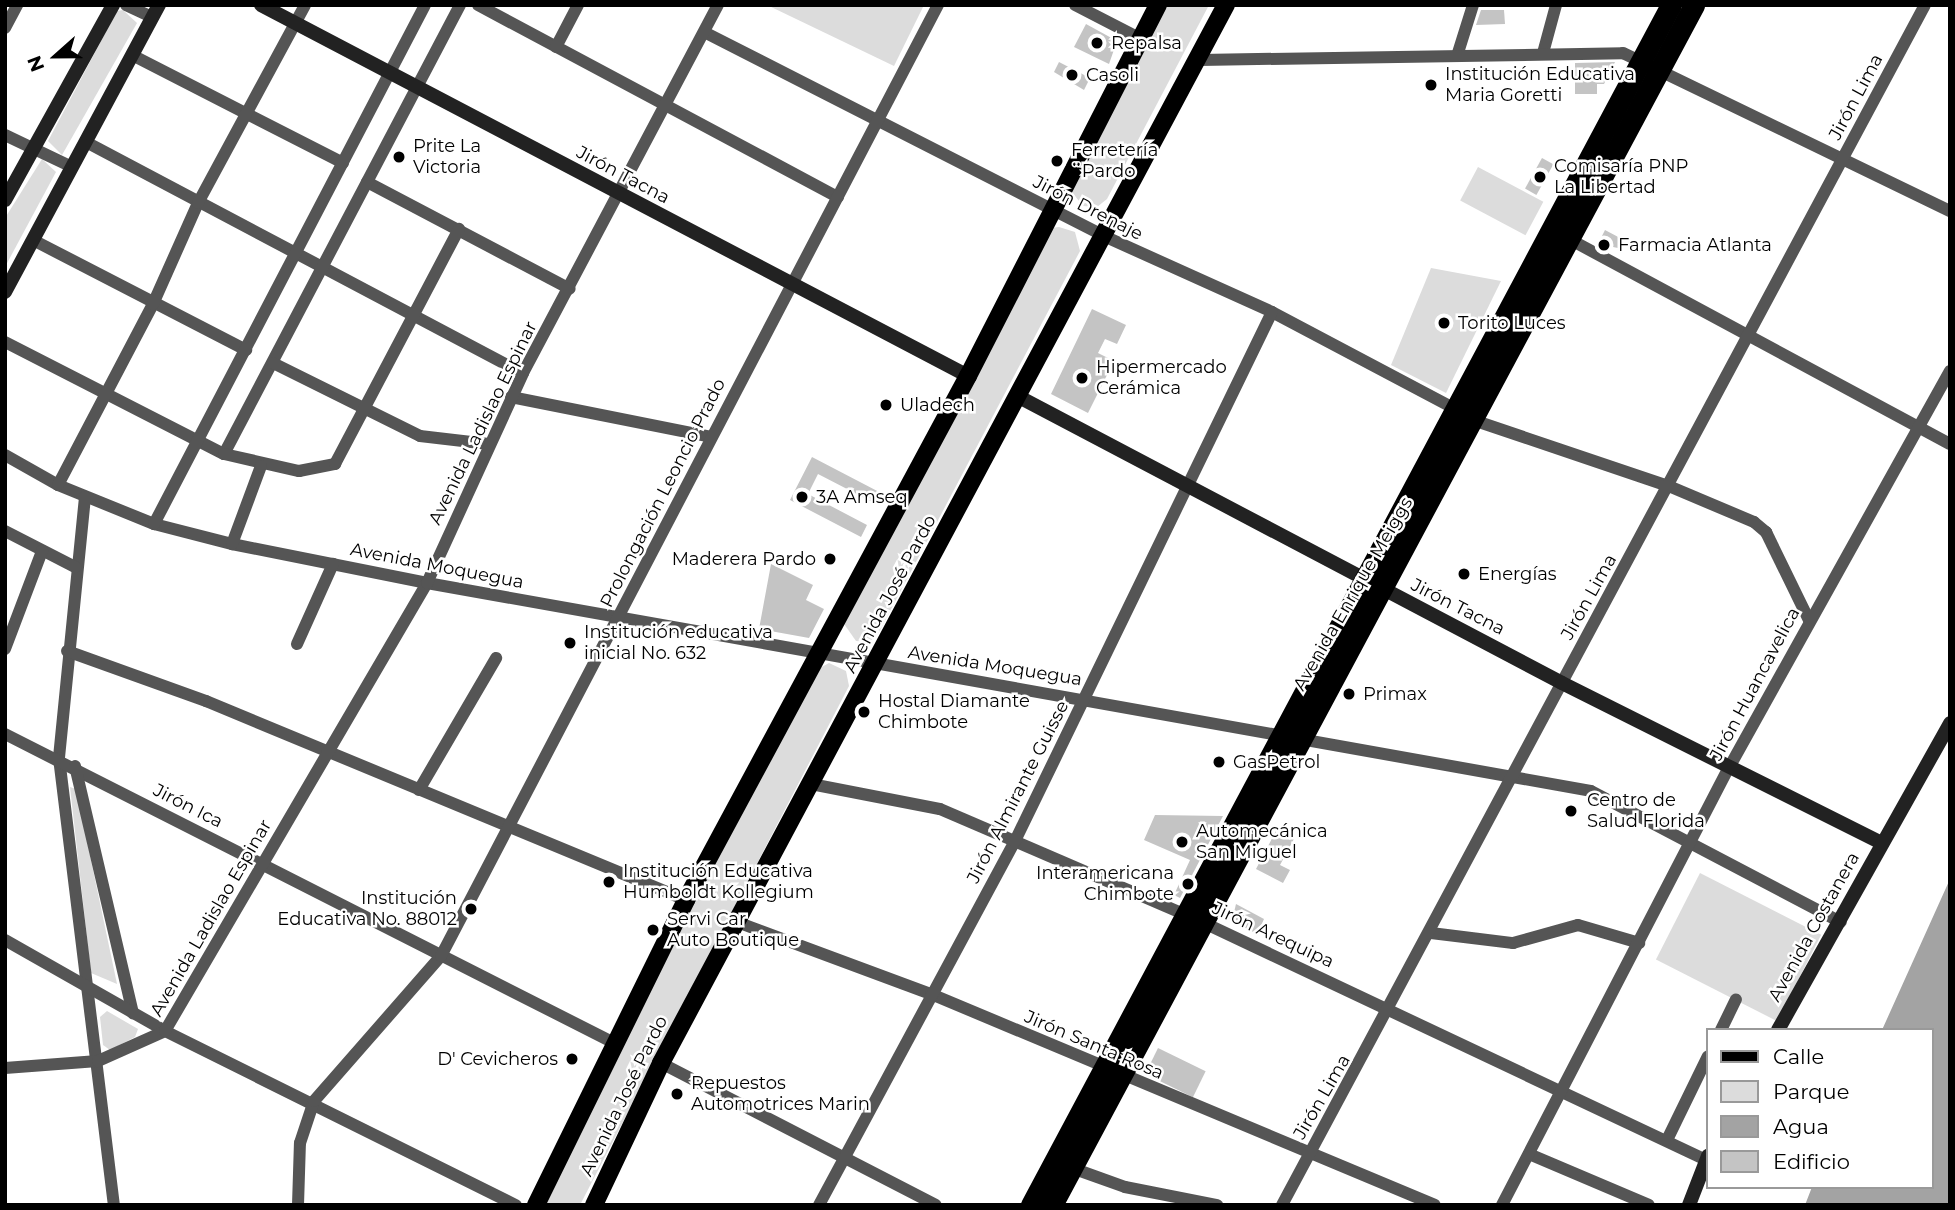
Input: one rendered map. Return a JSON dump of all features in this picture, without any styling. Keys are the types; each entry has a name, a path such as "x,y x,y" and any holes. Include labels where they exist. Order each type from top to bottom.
{"highway":[{"name":"Avenida Enrique Meiggs","path":"1052,1205 1072,1168 1113,1073 1193,918 1374,585 1476,421 1571,240 1651,66 1671,5"},
{"name":"Avenida Enrique Meiggs","path":"1374,585 1457,410 1651,66 1694,5"},
{"name":"Avenida Enrique Meiggs","path":"1031,1205 1113,1073"}],"main road":[{"name":"Avenida José Pardo","path":"536,1205 686,900 816,654 968,376 1055,211 1158,5"},
{"name":"Avenida José Pardo","path":"594,1205 661,1063 1021,398 1200,60 1226,5"}],"street":[{"path":"5,28 17,5"},
{"path":"5,200 113,5"},
{"path":"5,291 155,11 126,5"},
{"name":"Jirón Tacna","path":"261,5 388,75 968,376"},
{"path":"58,485 153,304 198,203 304,5"},
{"path":"154,524 425,5"},
{"path":"224,454 323,271 460,5"},
{"path":"478,5 838,197"},
{"path":"556,47 578,5"},
{"name":"Prolongación Leoncio Prado","path":"298,1205 300,1143 314,1101 441,956 939,5"},
{"path":"1075,5 1141,39"},
{"path":"1457,56 1473,5"},
{"path":"1543,53 1556,5"},
{"name":"Jirón Lima","path":"1282,1205 1392,1009 1513,774 1671,487 1746,337 1925,5"},
{"name":"Avenida Ladislao Espinar","path":"165,1031 427,583 511,397 706,33 713,7"},
{"name":"Jirón Drenaje","path":"706,33 1106,237 1272,312 1457,410"},
{"path":"1200,60 1623,53 1842,163 1950,211"},
{"path":"132,55 343,163"},
{"path":"5,135 72,167"},
{"path":"86,142 323,271 523,373"},
{"path":"367,182 570,289"},
{"path":"5,342 224,454 261,466 320,471 335,464 365,413 459,229"},
{"path":"33,240 246,350"},
{"path":"1571,240 1746,337 1950,444"},
{"name":"Jirón Almirante Guisse","path":"819,1205 1016,841 1272,312"},
{"path":"273,363 365,413 429,439 489,444"},
{"name":"Jirón Huancavelica","path":"1502,1205 1730,766 1950,371"},
{"path":"511,397 711,438"},
{"name":"Jirón Tacna","path":"1021,398 1190,484 1374,585 1562,683 1882,843"},
{"path":"1476,421 1671,487 1747,518 1766,533 1809,620"},
{"name":"Avenida Moquegua","path":"5,455 85,497 154,524 232,544 427,583 816,654 1086,698 1289,740 1513,774 1608,797 1691,845 1841,922"},
{"path":"232,544 261,466"},
{"path":"85,497 75,567 59,758 114,1205"},
{"path":"5,531 75,567"},
{"path":"5,649 42,551"},
{"path":"297,644 333,564"},
{"path":"67,651 327,751 686,900"},
{"path":"419,790 496,658"},
{"name":"Avenida Costanera","path":"1779,1028 1841,922 1950,723"},
{"name":"Jirón Ica","path":"5,734 75,766 616,1044"},
{"path":"75,766 133,1013"},
{"name":"Jirón Arequipa","path":"811,784 940,809 1193,918 1706,1158"},
{"name":"Jirón Santa Rosa","path":"737,922 931,994 1113,1073 1435,1205"},
{"path":"1431,933 1513,943 1578,925 1639,943"},
{"path":"5,940 165,1031 314,1101 495,1200 516,1205"},
{"path":"1722,1028 1736,999"},
{"path":"5,1068 98,1061 165,1031"},
{"path":"1667,1140 1706,1060"},
{"path":"661,1063 936,1205"},
{"path":"1529,1154 1649,1205"},
{"path":"1689,1205 1706,1161"},
{"path":"1072,1168 1125,1187 1217,1205"}],"green space":[{"path":"767,5 924,5 894,66"},
{"path":"1167,5 1209,5 1107,199 1097,207 1083,206 1071,191"},
{"path":"123,10 137,23 62,155 48,141 117,11"},
{"path":"42,159 56,172 5,267 5,218"},
{"path":"1478,167 1543,202 1525,235 1460,201"},
{"path":"1059,227 1075,232 1080,251 878,634 869,642 856,641 842,621 1051,228"},
{"name":"Torito Luces","path":"1431,268 1501,281 1446,393 1391,365"},
{"path":"829,663 846,671 849,686 580,1205 544,1205 658,971 818,669"},
{"path":"70,787 76,789 117,984 91,973"},
{"path":"1700,873 1821,935 1777,1021 1656,959"},
{"path":"107,1011 138,1029 135,1037 110,1050 103,1045 100,1017"}],"water":[{"path":"1950,879 1950,1205 1805,1205 1811,1189 1934,1189 1934,1028 1883,1028"}],"building":[{"path":"1481,10 1504,10 1505,24 1476,25"},
{"name":"Repalsa","path":"1086,24 1117,41 1109,64 1074,47"},
{"name":"Casoli","path":"1059,62 1090,78 1084,90 1054,72"},
{"path":"1615,62 1604,84 1597,84 1597,94 1575,94 1575,63"},
{"name":"Comisaría PNP La Libertad","path":"1542,158 1553,164 1536,195 1525,189"},
{"path":"1605,230 1622,239 1618,248 1598,244"},
{"name":"Hipermercado Cerámica","path":"1092,309 1126,325 1117,344 1105,339 1098,353 1114,361 1088,413 1051,394"},
{"name":"3A Amseq","path":"812,457 883,494 878,505 818,474 808,494 867,525 861,537 790,500"},
{"path":"771,564 813,585 806,600 824,609 809,638 759,629"},
{"name":"Automecánica San Miguel","path":"1155,815 1223,816 1180,898 1174,895 1190,860 1144,840"},
{"path":"1278,827 1295,837 1280,865 1290,870 1283,883 1256,869"},
{"path":"1236,904 1264,919 1257,934 1232,921"},
{"path":"1158,1048 1206,1071 1193,1097 1145,1074"}],"place":[{"name":"Repalsa","path":"1097,43"},
{"name":"Casoli","path":"1072,75"},
{"name":"Institución Educativa Maria Goretti","path":"1431,85"},
{"name":"Prite La Victoria","path":"399,157"},
{"name":"Ferretería ¨Pardo","path":"1057,161"},
{"name":"Comisaría PNP La Libertad","path":"1540,177"},
{"name":"Farmacia Atlanta","path":"1604,245"},
{"name":"Torito Luces","path":"1444,323"},
{"name":"Hipermercado Cerámica","path":"1082,378"},
{"name":"Uladech","path":"886,405"},
{"name":"3A Amseq","path":"802,497"},
{"name":"Maderera Pardo","path":"830,559"},
{"name":"Energías","path":"1464,574"},
{"name":"Institución educativa inicial No. 632","path":"570,643"},
{"name":"Primax","path":"1349,694"},
{"name":"Hostal Diamante Chimbote","path":"864,712"},
{"name":"GasPetrol","path":"1219,762"},
{"name":"Centro de Salud Florida","path":"1571,811"},
{"name":"Automecánica San Miguel","path":"1182,842"},
{"name":"Institución Educativa Humboldt Kollegium","path":"609,882"},
{"name":"Interamericana Chimbote","path":"1188,884"},
{"name":"Institución Educativa No. 88012","path":"471,909"},
{"name":"Servi Car Auto Boutique","path":"653,930"},
{"name":"D' Cevicheros","path":"572,1059"},
{"name":"Repuestos Automotrices Marin","path":"677,1094"}]}
